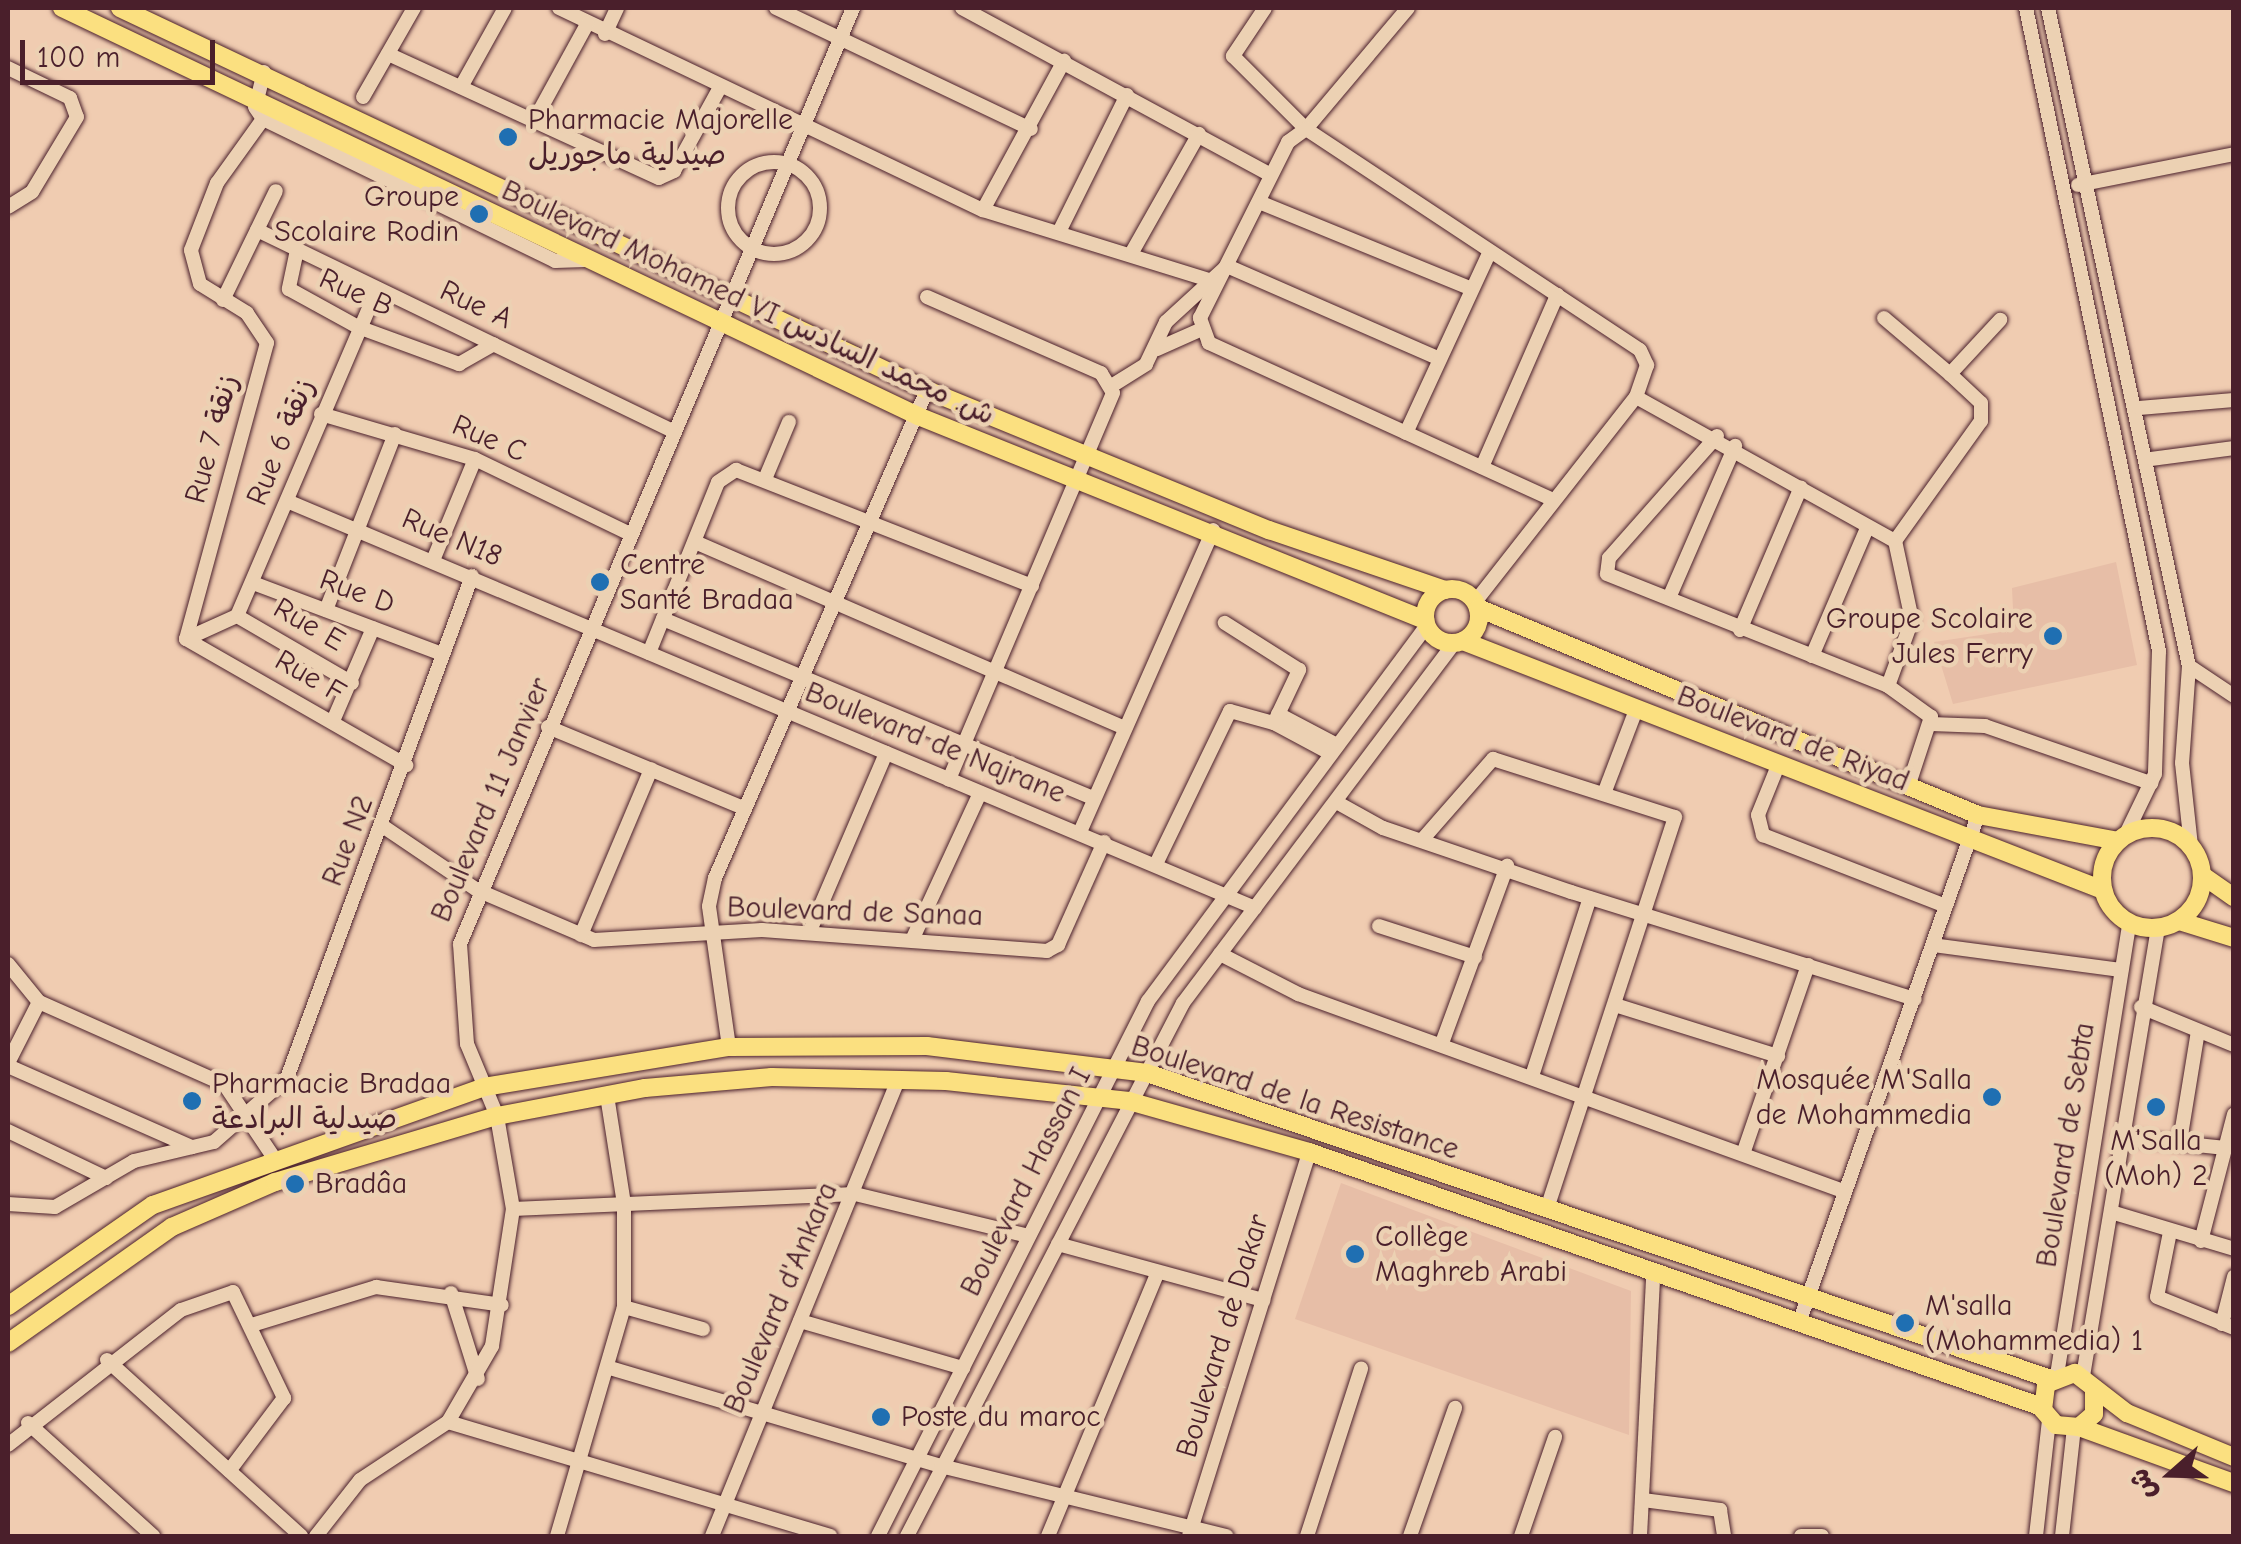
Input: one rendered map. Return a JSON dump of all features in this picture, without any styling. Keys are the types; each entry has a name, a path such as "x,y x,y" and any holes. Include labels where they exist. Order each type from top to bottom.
{"main road":[{"name":"Boulevard Mohamed VI ش. محمد السادس","path":"62,8 255,94 424,191 516,235 586,260 918,416 1212,530 1425,623"},
{"name":"Boulevard Mohamed VI ش. محمد السادس","path":"120,8 264,72 927,390 1445,590"},
{"name":"Boulevard de Riyad","path":"1445,590 1978,815 2122,838"},
{"path":"1425,623 1445,590"},
{"path":"1458,642 1476,605"},
{"name":"Boulevard de Riyad","path":"1425,623 1458,642 2103,890"},
{"path":"2234,896 2202,875 2191,846 2170,830 2122,838 2104,864 2103,890 2129,923 2158,928 2179,921 2234,938"},
{"path":"2179,921 2202,875"},
{"name":"Boulevard de la Resistance","path":"8,1306 153,1205 272,1155 484,1087 729,1047 927,1046 1147,1073 1806,1298 2054,1377 2089,1382"},
{"name":"Boulevard de la Resistance","path":"8,1342 172,1227 276,1182 497,1116 607,1094 772,1077 898,1080 1129,1101 1309,1152 1652,1277 1798,1323 2076,1427"},
{"path":"2046,1413 2054,1377"},
{"path":"2076,1427 2094,1414 2089,1382"},
{"path":"2089,1382 2127,1413 2234,1458"},
{"path":"2076,1427 2234,1483"}],"street":[{"path":"363,98 414,8"},
{"path":"461,87 504,8"},
{"path":"559,8 802,130 982,210 1210,280"},
{"path":"605,34 617,8"},
{"path":"776,8 1031,129"},
{"name":"Boulevard 11 Janvier","path":"316,1536 360,1480 448,1422 478,1379 502,1306 512,1209 497,1116 484,1087 458,998 460,944 477,890 593,631 670,430 792,163 837,37 853,8"},
{"path":"962,8 1269,174"},
{"path":"1265,8 1233,56 1306,128 1640,350 1648,365 1636,398 1549,498 1476,605"},
{"path":"1408,8 1269,174 1202,329 1208,343 1549,498"},
{"path":"2026,8 2068,187 2159,651 2150,783 2122,838"},
{"path":"2048,8 2151,459 2189,666 2182,763 2191,846"},
{"path":"534,122 587,24"},
{"path":"388,54 659,178 674,171 719,89"},
{"path":"982,210 1031,129 1064,62"},
{"path":"8,68 70,98 76,117 25,202 8,207"},
{"path":"264,72 255,94 264,119 424,191"},
{"path":"1059,232 1128,95"},
{"name":"Rue 7 زنقة","path":"186,638 266,344 258,324 200,284 191,264 199,225 264,119"},
{"path":"1131,254 1200,134"},
{"path":"2068,187 2234,154"},
{"path":"763,161 792,163 815,183 822,213 809,241 782,255 752,250 732,230 727,202 739,176 763,161"},
{"path":"223,300 276,191"},
{"path":"1259,202 1472,289"},
{"name":"Rue A","path":"258,230 670,430"},
{"path":"2078,236 2098,233"},
{"name":"Rue B","path":"297,250 289,289 358,328 459,364 494,344"},
{"path":"1406,433 1490,251"},
{"path":"1156,350 1166,322 1226,266"},
{"path":"1226,266 1440,359"},
{"name":"Rue 6 زنقة","path":"237,616 378,289"},
{"path":"1482,467 1557,295"},
{"path":"927,297 1113,385"},
{"path":"1884,318 1982,404 1981,421 1895,541 1912,620 1888,686"},
{"path":"1950,374 2000,320"},
{"path":"949,780 1079,479 1113,385 1156,350 1202,329"},
{"path":"729,1047 716,934 708,906 744,808 807,678 927,390"},
{"path":"1636,398 1716,436 1895,541"},
{"path":"2139,408 2234,400"},
{"name":"Rue C","path":"322,414 475,459 628,534"},
{"path":"766,479 789,422"},
{"path":"326,610 355,528 396,434"},
{"path":"1716,436 1604,565 1612,576 1888,686 1923,705 1931,724 1908,788"},
{"path":"1669,598 1734,446"},
{"path":"2151,459 2234,448"},
{"path":"1699,457 1723,474"},
{"path":"434,558 475,459"},
{"path":"649,654 726,474 766,479 1032,586"},
{"path":"1740,630 1801,487"},
{"name":"Rue N18","path":"287,502 434,558 593,631"},
{"path":"1812,656 1867,528"},
{"path":"1080,832 1212,530"},
{"path":"695,542 840,601 1124,728"},
{"name":"Rue N2","path":"8,1204 44,1210 155,1153 193,1147 224,1135 248,1107 292,1070 472,576"},
{"name":"Rue D","path":"253,583 442,654"},
{"path":"186,638 237,616"},
{"name":"Rue E","path":"237,616 352,683"},
{"path":"663,619 1094,798"},
{"path":"1225,623 1299,665 1276,718"},
{"name":"Boulevard Hassan I","path":"878,1536 1115,1068 1223,891 1425,623"},
{"path":"333,722 374,628"},
{"name":"Boulevard de Najrane","path":"593,631 1223,891 1255,908"},
{"name":"Rue F","path":"186,638 406,765"},
{"name":"Boulevard Hassan I","path":"907,1536 1129,1101 1220,954 1458,642"},
{"path":"2189,666 2234,696"},
{"path":"1605,791 1636,710"},
{"path":"1156,864 1230,711 1276,718 1333,749"},
{"path":"1931,724 1985,726 2150,783"},
{"path":"548,727 744,808"},
{"path":"810,933 886,753"},
{"path":"1422,840 1493,759 1605,791 1674,817 1648,914 1547,1209"},
{"path":"1779,763 1758,815 1763,835 1946,906"},
{"path":"581,935 650,770"},
{"path":"914,938 980,792"},
{"path":"1338,802 1422,840 1507,866 1590,898 1915,998"},
{"path":"1798,1323 1978,815"},
{"name":"Boulevard de Sanaa","path":"384,826 477,890 581,935 810,933 1053,950 1104,842"},
{"path":"1442,1044 1507,866"},
{"path":"1532,1076 1590,898"},
{"name":"Boulevard de Sebta","path":"2054,1377 2129,923"},
{"path":"1379,926 1475,957"},
{"name":"Boulevard de Sebta","path":"2089,1382 2120,1136 2158,928"},
{"path":"1934,945 2121,970"},
{"path":"1220,954 1298,994 1843,1191"},
{"path":"8,964 39,1002 209,1076 248,1107 272,1155"},
{"path":"1743,1154 1808,965"},
{"path":"39,1002 8,1064 193,1147"},
{"path":"1615,1005 1778,1056"},
{"path":"2141,1007 2234,1045"},
{"path":"2180,1141 2198,1031"},
{"name":"Boulevard d'Ankara","path":"712,1536 856,1194 898,1080"},
{"path":"557,1536 610,1368 624,1307 624,1204 607,1094"},
{"path":"2201,1241 2234,1114"},
{"path":"8,1131 106,1178"},
{"path":"2120,1136 2224,1148"},
{"name":"Boulevard de Dakar","path":"1190,1534 1309,1152"},
{"path":"512,1209 856,1194 1028,1236"},
{"path":"2111,1212 2234,1250"},
{"path":"2170,1232 2157,1297 2228,1326 2234,1276"},
{"path":"1058,1244 1156,1276 1263,1300"},
{"path":"1048,1536 1156,1276"},
{"path":"1640,1536 1652,1277"},
{"path":"8,1444 28,1423 107,1360 224,1292 242,1297 284,1402 228,1471"},
{"path":"255,1324 338,1293 451,1293 502,1306"},
{"path":"451,1293 478,1379"},
{"path":"624,1307 703,1329"},
{"path":"800,1322 963,1368"},
{"path":"107,1360 301,1536"},
{"path":"610,1368 941,1466 1190,1534 1227,1536"},
{"path":"1307,1536 1361,1369"},
{"path":"1410,1536 1455,1408"},
{"path":"2036,1536 2046,1413"},
{"path":"448,1422 830,1536"},
{"path":"28,1423 153,1536"},
{"path":"2062,1536 2076,1427"},
{"path":"1521,1536 1555,1437"},
{"path":"1643,1500 1720,1510 1724,1536"},
{"path":"1801,1536 1822,1536"}],"shaded area":[{"name":"Groupe Scolaire Jules Ferry","path":"2116,562 2137,665 1953,704 1934,642 2014,630 2012,588"},
{"path":"1341,1183 1631,1291 1629,1435 1295,1319"}],"place":[{"name":"Pharmacie Majorelle صيدلية ماجوريل","path":"508,137"},
{"name":"Groupe Scolaire Rodin","path":"479,214"},
{"name":"Centre Santé Bradaa","path":"600,582"},
{"name":"Groupe Scolaire Jules Ferry","path":"2053,636"},
{"name":"Mosquée M'Salla de Mohammedia","path":"1992,1097"},
{"name":"Pharmacie Bradaa صيدلية البرادعة","path":"192,1101"},
{"name":"M'Salla (Moh) 2","path":"2156,1107"},
{"name":"Bradâa","path":"295,1184"},
{"name":"Collège Maghreb Arabi","path":"1355,1254"},
{"name":"M'salla (Mohammedia) 1","path":"1905,1323"},
{"name":"Poste du maroc","path":"881,1417"}]}
